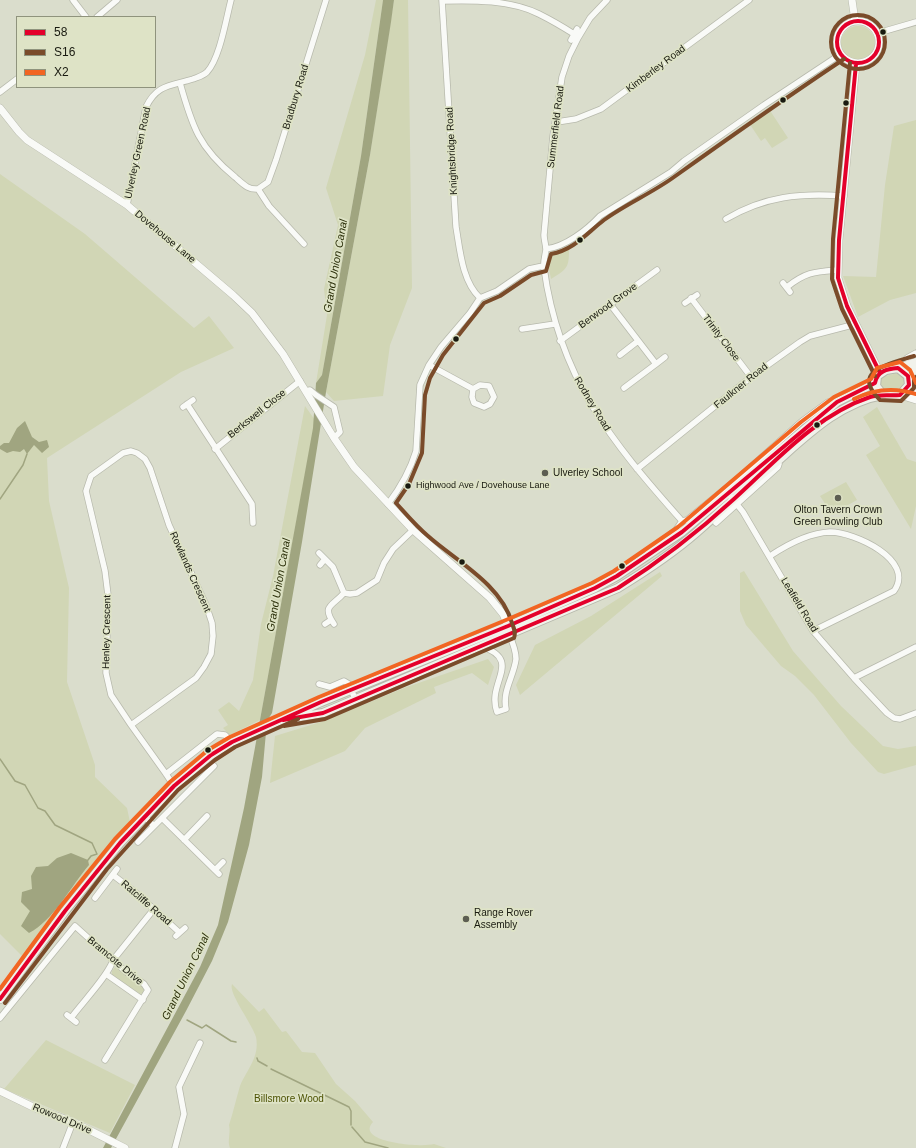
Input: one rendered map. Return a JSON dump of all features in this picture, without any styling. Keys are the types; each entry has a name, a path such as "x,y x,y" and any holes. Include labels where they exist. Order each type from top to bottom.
{"main road":[{"path":"283,720 323,713 355,700 480,646 509,630 595,588 639,562 733,499 837,402 875,383 880,373 916,362"},
{"path":"0,1000 102,865 174,786 211,755 232,742 352,691 509,630 597,599 618,588 655,565 696,532 809,434 840,411 870,397 900,395 909,385 908,376 898,368"},
{"path":"908,376 916,369"},
{"path":"875,383 877,389 883,395"}],"street":[{"path":"72,0 85,16"},
{"path":"98,16 118,0"},
{"name":"Ulverley Green Road","path":"127,205 151,97 160,88 201,76 208,71 217,50 231,0"},
{"name":"Bradbury Road","path":"258,189 268,182 276,160 326,0"},
{"path":"442,1 485,0 520,8 538,13 574,34"},
{"name":"Summerfield Road","path":"543,266 546,249 544,235 553,136 557,122 558,97 569,56 590,18 607,0"},
{"name":"Kimberley Road","path":"557,122 576,119 601,109 749,0"},
{"path":"852,0 855,21"},
{"name":"Knightsbridge Road","path":"442,1 456,227 461,257 467,276 472,289 480,298"},
{"path":"855,21 870,24 878,32 880,41 877,54 870,60 856,64 848,61 840,54 838,47 838,35 847,24 855,21"},
{"path":"878,32 916,22"},
{"path":"546,249 562,245 600,216 671,172 684,161 840,54"},
{"path":"856,64 838,270 841,290 880,373"},
{"path":"0,92 16,80"},
{"path":"180,83 194,126 204,146 214,158 244,186 252,190 258,189 269,206 304,244"},
{"name":"Dovehouse Lane","path":"0,108 18,132 27,140 127,205 252,313 267,331 306,390 334,438 354,467 413,530 490,598 503,614 509,630"},
{"path":"726,219 746,209 774,199 794,195 844,196"},
{"path":"388,504 404,481 416,451 420,385 429,365 450,335 475,308 480,298 497,291 529,269 543,266"},
{"name":"Rodney Road","path":"543,266 554,324 569,365 599,418 637,469 682,521"},
{"name":"Berwood Grove","path":"560,341 656,270"},
{"path":"787,288 801,276 838,270"},
{"path":"685,303 697,295"},
{"name":"Trinity Close","path":"691,298 751,377"},
{"path":"610,304 656,364"},
{"path":"522,329 554,324"},
{"name":"Faulkner Road","path":"637,469 751,377 810,336 856,324"},
{"path":"620,355 638,341"},
{"path":"907,358 916,353"},
{"path":"624,388 665,357"},
{"path":"429,365 473,389"},
{"name":"Berkswell Close","path":"215,448 300,381"},
{"path":"909,385 916,394"},
{"name":"Dovehouse Lane","path":"306,390 310,390 316,396 333,406 340,432 334,438"},
{"path":"900,395 916,400"},
{"path":"193,400 185,406 252,504 253,523"},
{"path":"639,562 641,556 676,530 682,521 687,520 736,480 801,422 828,402 837,402"},
{"name":"Rowlands Crescent","path":"123,453 130,451 138,453 145,459 150,468 169,525 206,605 212,623 213,636 211,654 196,678 131,725"},
{"name":"Henley Crescent","path":"123,453 91,476 86,491 105,571 108,595 106,673 111,695 174,786"},
{"path":"716,523 733,499"},
{"name":"Leafield Road","path":"733,499 770,556 813,631 887,713 894,718 900,719 916,713"},
{"path":"344,593 357,593 377,580 384,563 393,549 413,530"},
{"path":"770,556 800,539 816,534 831,532 850,535 866,540 891,556 897,564 900,576 898,586 894,591 813,631"},
{"path":"320,554 333,567 344,593"},
{"path":"320,565 325,559"},
{"path":"325,624 332,622 328,615 328,610 344,593"},
{"path":"480,646 494,651 501,658 503,666 494,703 497,712 506,709 504,703 506,689 516,658 509,630"},
{"path":"854,678 916,647"},
{"path":"318,684 330,687 344,681 349,684 355,700"},
{"path":"166,774 217,734 224,735 232,742"},
{"path":"138,842 214,766"},
{"path":"160,801 169,810"},
{"path":"184,840 207,816"},
{"path":"145,817 154,826"},
{"path":"162,818 217,872 223,862"},
{"path":"95,898 117,868"},
{"name":"Ratcliffe Road","path":"113,875 136,892 177,934 184,928"},
{"path":"76,1022 69,1016 106,974 113,960 154,909"},
{"name":"Bramcote Drive","path":"10,1005 75,926 113,960 147,987 147,993 143,1000 105,1060"},
{"path":"106,974 143,1000"},
{"path":"0,1000 10,1005 0,1018"},
{"path":"175,1148 184,1114 179,1087 200,1043"},
{"name":"Rowood Drive","path":"0,1091 35,1108 73,1122 122,1147"},
{"path":"63,1148 73,1122"}],"green space":[{"path":"376,0 383,0 361,156 322,375 316,383 327,315 324,289 338,225 326,188 365,55"},
{"path":"394,0 408,0 412,288 390,345 383,396 334,401 326,392 370,155"},
{"path":"855,26 861,26 870,31 874,37 874,49 870,55 861,60 855,60 846,55 841,46 841,40 846,31"},
{"path":"769,109 788,138 772,148 765,138 761,141 749,123"},
{"path":"916,120 916,293 890,300 858,317 843,276 876,277 885,185 894,126"},
{"path":"0,174 85,234 194,328 209,316 234,348 181,372 47,458 49,501 69,588 67,682 95,765 95,777 127,808 131,827 25,959 0,934"},
{"path":"569,246 567,266 551,279 548,264 551,255"},
{"path":"898,373 904,377 904,386 898,390 883,389 880,382 881,377"},
{"path":"305,406 315,420 260,720 230,735 223,728 228,725 218,710 229,702 239,711 253,680 261,624 273,576"},
{"path":"877,407 907,459 916,462 916,506 911,529 866,455 880,446 863,417"},
{"name":"Olton Tavern Crown Green Bowling Club","path":"846,482 857,500 832,514 820,496"},
{"path":"744,571 793,651 841,706 883,746 898,749 916,746 916,765 884,774 878,772 851,743 814,695 795,676 781,666 746,625 740,611 740,573"},
{"path":"660,572 662,576 520,695 516,685 535,645 591,616"},
{"path":"488,659 494,667 488,685 472,673 434,687 436,693 365,728 345,751 270,783 275,736 324,721 404,688"},
{"path":"115,967 118,967 144,987 145,993 140,994 112,975 112,971"},
{"name":"Billsmore Wood","path":"232,984 259,1012 264,1008 282,1032 286,1031 302,1052 315,1053 336,1084 355,1101 373,1122 370,1129 373,1134 381,1139 392,1142 416,1145 434,1144 446,1148 230,1148 229,1125 240,1086 255,1057 257,1044 254,1032 237,1002"},
{"path":"46,1040 135,1085 110,1133 4,1089"}],"shaded area":[{"path":"383,0 394,0 370,155 326,392 302,542 272,713 267,721 262,777 249,845 228,922 212,961 111,1148 103,1148 200,967 218,925 244,808 313,428 316,383 322,375 361,156"},
{"path":"25,421 32,437 39,442 47,440 49,447 42,453 34,445 27,454 24,449 20,452 13,451 7,453 0,449 0,446 4,443 9,443 17,428"},
{"path":"71,853 88,860 89,865 54,912 29,933 21,926 30,911 21,902 22,892 32,889 31,876 36,867 48,866 57,858"}],"waterway":[{"path":"0,499 23,465 27,454"},
{"path":"0,759 15,781 25,785 38,808 45,811 55,825 92,843 97,854 91,856 88,860"},
{"path":"187,1020 202,1028 206,1025 231,1041 236,1042"},
{"path":"257,1058 258,1061 267,1066"},
{"path":"271,1069 349,1107 351,1111 351,1125"},
{"path":"352,1127 365,1142 388,1148"}],"transit line":[{"name":"S16","path":"853,15 863,15 873,19 881,27 885,37 885,42 885,47 881,57 873,65 863,69 853,69 843,65 835,57 831,47 831,37 835,27 843,19 853,15"},
{"name":"58","path":"854,21 862,21 870,24 876,30 879,42 876,54 870,60 862,63 854,63 846,60 840,54 837,46 837,38 840,30 846,24 854,21"},
{"name":"S16","path":"284,726 325,719 514,638 515,632 513,625 498,596 476,574 424,532 396,503 409,484 422,453 425,395 430,378 443,355 484,303 500,296 531,275 546,271 551,254 567,249 604,220 666,183 844,59"},
{"name":"S16","path":"850,63 833,239 832,279 842,309 875,376"},
{"name":"58","path":"856,64 839,240 838,278 847,306 880,373"},
{"name":"S16","path":"914,356 877,369 871,375 869,381 872,390 880,400 901,401 914,388 914,378 916,377"},
{"name":"X2","path":"0,989 60,907 115,839 170,782 208,750 230,737 319,697 506,620 592,583 614,571 678,527 801,422 834,397 871,379 877,368 900,362 910,370 916,383"},
{"name":"58","path":"0,999 65,911 120,843 174,786 211,755 232,742 321,702 508,626 595,588 617,576 682,532 837,402 875,383 876,379 883,371 898,368 908,376 909,385 900,395 881,395 870,397 850,405 814,427 692,535 648,568 618,588 323,713 283,720"},
{"name":"X2","path":"854,399 869,393 884,390 900,390 916,394"},
{"name":"S16","path":"5,1003 107,869 178,790 215,760 235,747 298,719"}],"place":[{"name":"Ulverley School","path":"545,473"},
{"name":"Highwood Ave / Dovehouse Lane","path":"408,486"},
{"name":"Olton Tavern Crown Green Bowling Club","path":"838,498"},
{"name":"Range Rover Assembly","path":"466,919"}],"water label":[{"name":"Grand Union Canal","path":"336,266"},
{"name":"Grand Union Canal","path":"279,585"},
{"name":"Grand Union Canal","path":"186,977"}]}
